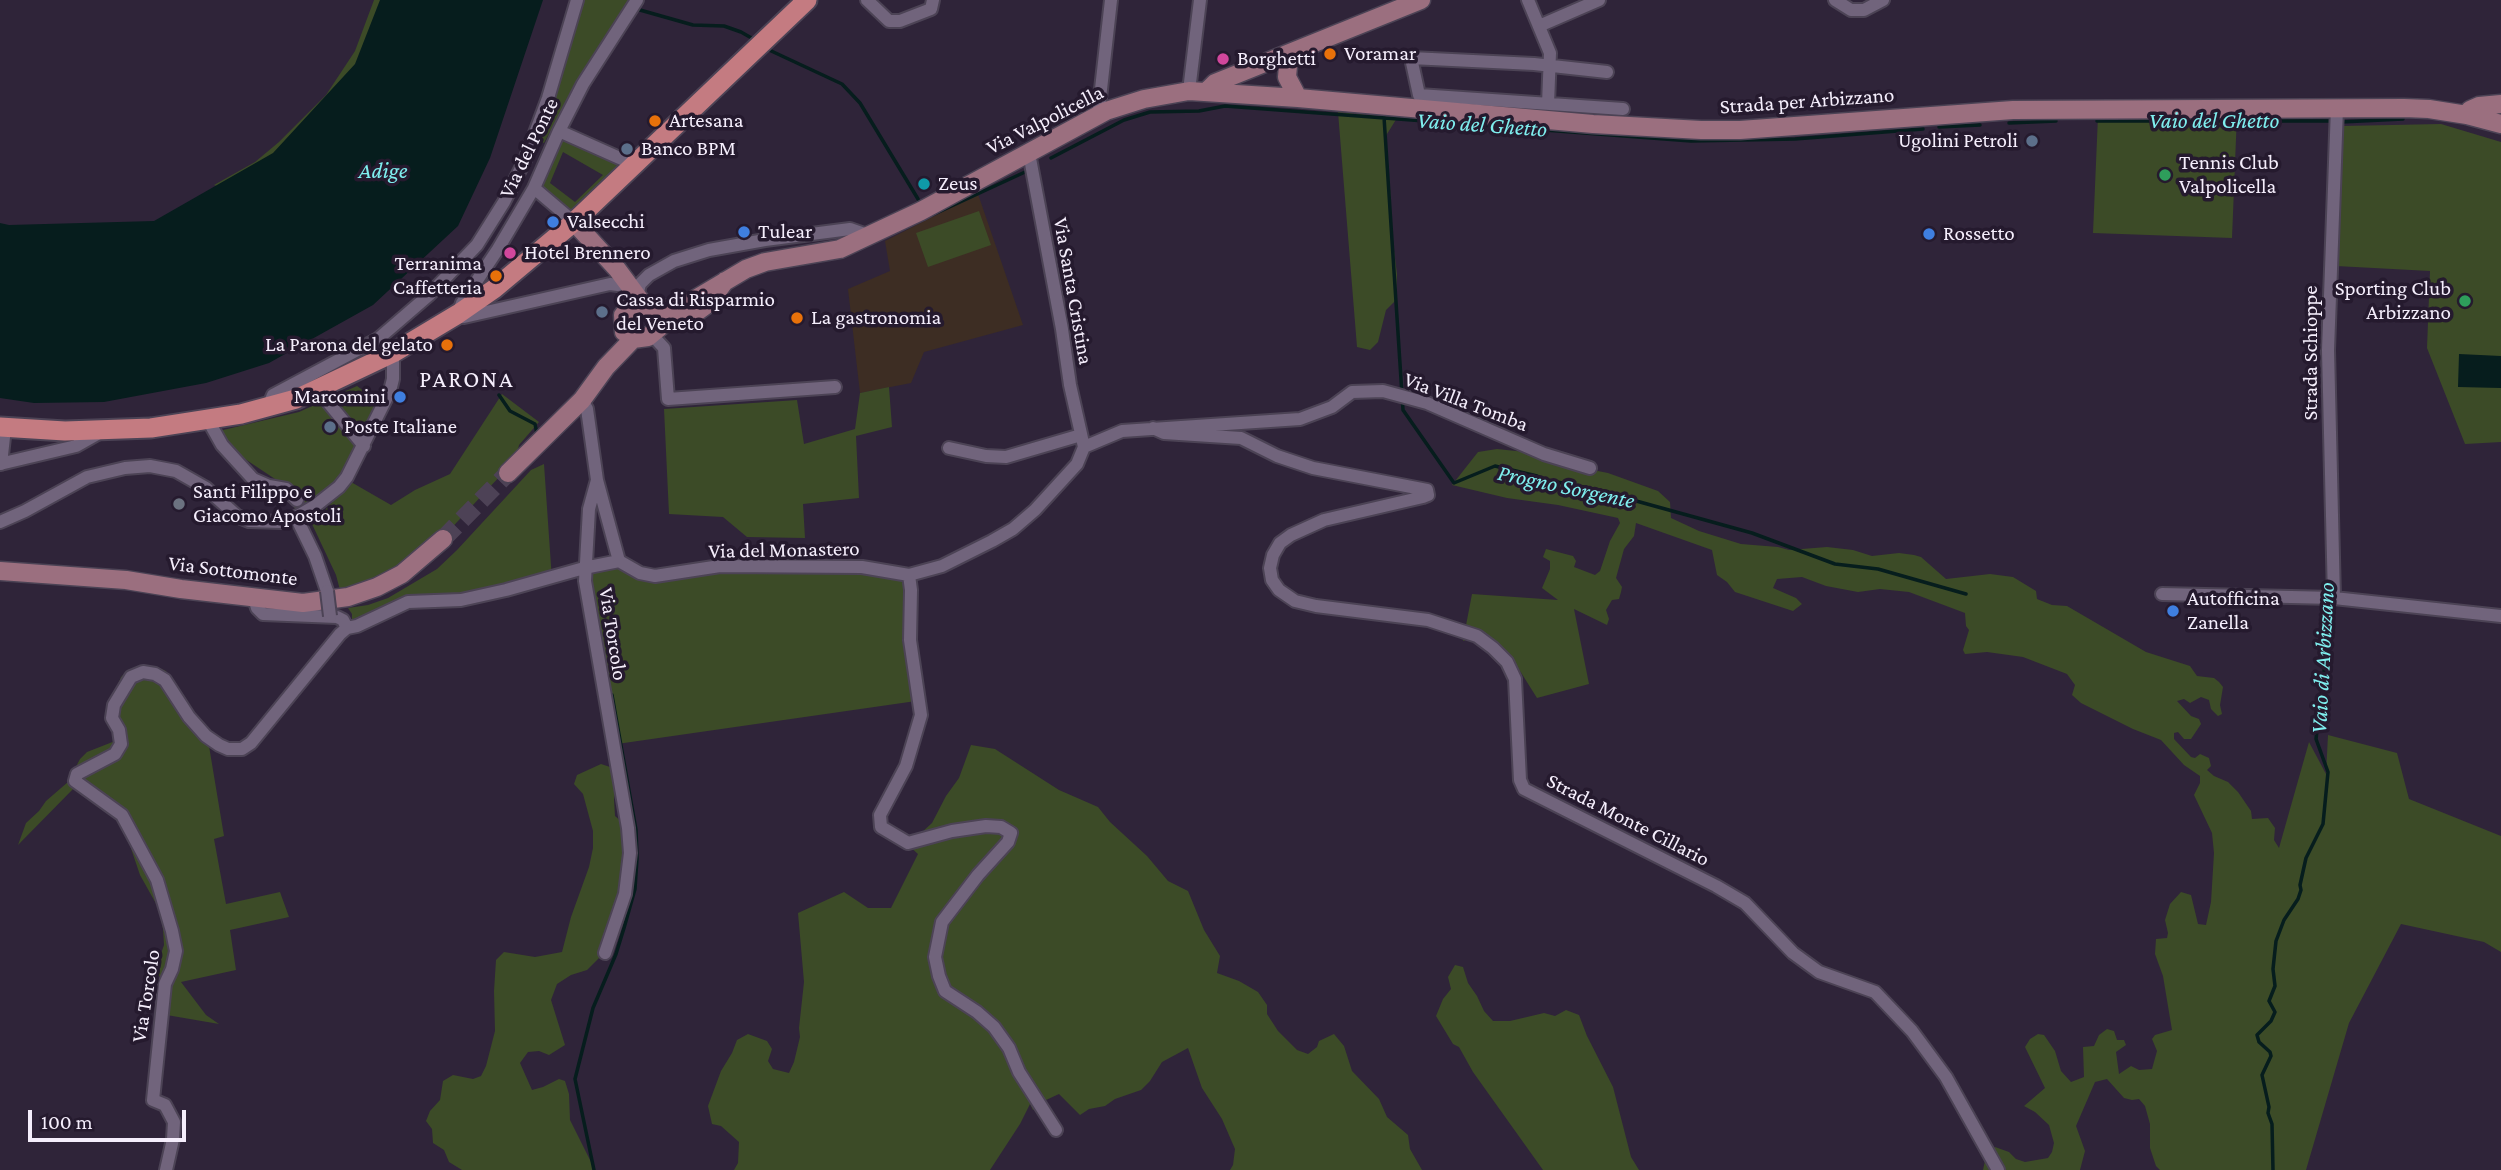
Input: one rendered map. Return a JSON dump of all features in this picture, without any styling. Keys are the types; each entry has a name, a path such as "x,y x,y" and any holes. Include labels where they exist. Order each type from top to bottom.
{"main road":[{"path":"3,428 104,430 151,428 208,420 268,407 317,390 393,353 494,289 574,222 807,0"},
{"name":"Via Valpolicella","path":"644,303 682,307 746,269 765,262 840,249 871,236 1098,116 1144,99 1198,91 1416,1"},
{"path":"1293,52 1287,77 1298,97"},
{"name":"Strada per Arbizzano","path":"1198,91 1298,97 1593,124 1701,130 1740,130 2013,110 2429,109 2466,115"},
{"path":"2501,104 2479,106 2466,115 2501,124"},
{"path":"574,222 657,321 653,333"},
{"path":"618,277 624,332 634,339 643,339 666,322 698,311 709,303 725,281"},
{"path":"584,396 598,362 611,343 623,316 633,305 644,303"},
{"path":"508,473 584,396 625,346 634,339"},
{"name":"Via Sottomonte","path":"0,571 126,580 303,603 348,597 402,574 443,539"}],"street":[{"path":"268,407 273,395 378,339 429,295 477,245 504,202 525,160 548,98 577,0"},
{"name":"Via del Ponte","path":"458,314 462,303 534,188 583,84 637,0"},
{"path":"867,0 889,21 900,21 931,9 933,0"},
{"path":"1098,116 1111,0"},
{"path":"1198,91 1200,0"},
{"path":"1528,0 1550,53 1548,104"},
{"path":"1539,26 1599,0"},
{"path":"1835,0 1851,10 1864,10 1883,0"},
{"path":"1607,72 1534,64 1411,58 1419,95 1623,109"},
{"name":"Strada Schioppe","path":"2334,598 2328,350 2337,108"},
{"path":"559,131 633,164"},
{"name":"Via Santa Cristina","path":"1029,153 1083,446"},
{"path":"534,188 574,222"},
{"path":"644,303 640,284 649,275 689,256 765,240 850,229 871,236"},
{"path":"458,314 464,317 610,284 618,277 649,275"},
{"path":"653,333 664,348 668,398 835,387"},
{"path":"0,522 87,477 125,468 150,466 176,471 205,488 237,516 249,521 282,522 296,517 339,487 364,446 390,391 393,353"},
{"path":"317,390 364,446"},
{"name":"Via Villa Tomba","path":"1083,446 1122,430 1300,419 1332,407 1352,392 1383,391 1427,403 1544,454 1590,468"},
{"path":"584,396 597,480 619,561 584,568"},
{"path":"208,420 222,445 253,479 286,489 297,500"},
{"path":"3,428 1,464 76,446 104,430"},
{"name":"Strada Monte Cillario","path":"1153,428 1164,433 1241,438 1277,456 1313,468 1427,490 1429,495 1423,498 1324,520 1290,536 1280,543 1269,568 1279,590 1295,601 1316,606 1428,620 1477,636 1493,648 1507,662 1515,679 1520,780 1524,789 1745,902 1793,953 1819,972 1875,992 1912,1031 1946,1077 1998,1170"},
{"path":"949,448 986,456 1006,457 1083,446"},
{"name":"Via del Monastero","path":"619,561 640,573 655,576 720,566 862,567 909,575 942,566 1013,529 1044,501 1077,464 1083,446"},
{"name":"Via Torcolo","path":"597,480 589,509 590,523 584,568 630,853 625,894 605,953"},
{"path":"296,517 315,556 327,591 330,616"},
{"name":"Via Torcolo","path":"166,1170 174,1122 166,1105 153,1100 165,984 176,951 172,931 158,880 122,815 75,782 77,774 115,754 121,744 119,730 112,718 114,705 131,677 143,672 155,674 165,680 189,717 206,736 229,749 242,749 251,743 347,628 408,602 461,600 584,568"},
{"path":"909,575 910,640 922,715 906,766 880,815 881,827 908,843 952,831 986,826 1001,827 1011,834 1008,842 978,875 942,922 935,957 945,991 994,1027 1056,1130"},
{"path":"2162,594 2334,598 2501,617"},
{"path":"254,598 257,608 263,614 330,616 343,620 347,628"}],"shaded area":[{"path":"978,194 1023,325 924,352 911,383 860,393 848,289 890,271 885,241"}],"green space":[{"path":"374,0 390,0 336,106 226,190 214,185 255,162 326,95 355,51"},
{"path":"583,0 631,0 576,84 544,143 538,140"},
{"path":"1338,112 1397,118 1387,134 1391,203 1389,212 1397,274 1396,300 1386,310 1378,342 1370,350 1357,347"},
{"name":"Tennis Club Valpolicella","path":"2237,114 2232,238 2093,233 2098,116"},
{"name":"Sporting Club Arbizzano","path":"2441,124 2501,142 2501,442 2465,444 2427,348 2430,271 2336,266 2342,126"},
{"path":"561,136 625,165 574,214 540,187","holes":["563,152 603,175 575,202 550,183"]},
{"path":"979,211 991,245 928,267 916,233"},
{"path":"357,386 379,402 359,446 336,484 297,512 278,481 242,457 219,431 299,412"},
{"path":"889,387 892,427 856,436 859,498 803,504 805,538 747,537 723,517 669,514 664,409 797,400 804,444 855,429 860,393"},
{"path":"502,394 539,422 519,445 516,459 444,536 381,581 340,590 336,575 312,524 351,482 391,505 415,490 450,474"},
{"path":"1497,449 1535,453 1567,465 1608,473 1658,491 1670,502 1671,518 1699,531 1741,544 1789,550 1827,547 1853,550 1872,556 1899,553 1921,557 1946,579 1990,574 2013,577 2036,591 2037,599 2052,605 2067,606 2146,652 2190,666 2197,676 2214,678 2223,687 2220,705 2222,714 2218,716 2211,709 2209,700 2201,697 2190,703 2184,699 2177,701 2191,716 2199,719 2201,724 2191,739 2184,739 2178,732 2174,733 2174,739 2191,757 2195,758 2200,754 2209,758 2211,766 2207,770 2228,782 2238,792 2251,811 2252,819 2268,818 2275,828 2274,840 2279,848 2309,742 2326,774 2328,735 2397,753 2409,799 2501,836 2501,952 2484,942 2401,924 2349,1023 2306,1170 2160,1170 2150,1148 2150,1124 2145,1106 2139,1099 2124,1098 2107,1079 2095,1082 2076,1126 2085,1151 2080,1170 1983,1170 1986,1156 1995,1147 2025,1162 2048,1158 2052,1152 2054,1143 2049,1125 2024,1106 2045,1088 2025,1047 2030,1039 2038,1034 2044,1035 2055,1051 2061,1071 2071,1082 2084,1077 2083,1047 2094,1046 2099,1035 2107,1029 2114,1031 2117,1040 2124,1040 2126,1045 2116,1052 2119,1074 2131,1066 2139,1070 2152,1069 2157,1051 2152,1039 2155,1035 2172,1030 2163,976 2155,954 2156,939 2167,938 2165,920 2170,904 2181,892 2191,895 2198,924 2206,925 2211,902 2214,853 2212,833 2194,795 2200,783 2200,776 2184,765 2161,740 2081,703 2072,695 2075,685 2067,674 2023,657 1987,652 1965,654 1963,650 1969,630 1965,613 1909,592 1880,589 1858,592 1826,586 1802,577 1777,579 1773,588 1796,598 1802,604 1793,611 1735,592 1717,575 1712,550 1636,523 1634,536 1624,549 1616,578 1622,587 1619,599 1612,600 1606,610 1609,619 1607,625 1574,609 1589,684 1537,698 1515,663 1502,664 1475,637 1463,641 1472,594 1558,600 1542,588 1550,569 1550,561 1543,557 1546,549 1573,556 1576,561 1574,567 1595,575 1600,571 1610,541 1620,523 1618,518 1452,485 1478,452"},
{"path":"544,464 552,580 415,602 352,621 348,608 388,598 437,569 531,470"},
{"path":"622,567 653,576 691,571 832,567 901,577 907,586 906,631 902,639 916,701 617,744 592,612 591,570"},
{"path":"139,666 157,667 166,671 208,740 224,836 214,839 226,904 280,892 289,917 230,930 236,970 181,982 206,1015 219,1024 155,1013 160,977 155,971 164,945 163,929 159,909 140,875 121,819 76,786 18,845 26,823 68,782 80,759 87,752 115,741 109,707 121,677 128,670"},
{"path":"971,745 995,749 1059,790 1098,807 1168,881 1188,891 1204,930 1220,956 1217,973 1258,992 1278,1031 1297,1050 1308,1054 1317,1047 1319,1041 1334,1034 1344,1046 1352,1071 1379,1099 1387,1117 1408,1135 1410,1149 1422,1170 1230,1170 1235,1149 1222,1119 1202,1088 1188,1048 1162,1062 1141,1090 1115,1099 1105,1106 1089,1109 1080,1115 1059,1094 1033,1110 1030,1104 990,1170 734,1170 738,1163 739,1142 721,1126 712,1124 708,1106 721,1071 737,1040 748,1034 767,1041 772,1049 768,1061 773,1069 789,1073 800,1037 804,982 798,913 844,892 868,908 891,908 918,854 908,845 932,823 959,778"},
{"path":"601,764 613,768 617,782 615,816 629,828 631,845 619,890 618,908 602,955 587,970 571,975 557,984 551,1000 565,1045 549,1055 539,1051 528,1052 520,1063 532,1090 559,1079 565,1081 569,1094 570,1120 595,1170 462,1170 449,1162 444,1150 433,1143 432,1129 426,1121 430,1111 440,1100 443,1081 453,1075 473,1079 481,1076 486,1066 495,1031 496,960 504,952 535,957 562,952 593,848 593,831 583,794 574,784 577,775"},
{"path":"1455,965 1463,967 1468,983 1493,1021 1510,1021 1544,1013 1555,1016 1566,1010 1579,1015 1613,1087 1631,1157 1639,1170 1543,1170 1436,1016 1443,999 1451,989 1448,977"}],"water":[{"name":"Adige","path":"380,0 543,0 490,158 458,226 373,305 269,363 206,383 104,402 34,403 0,398 0,223 9,225 154,221 273,153 355,64"},
{"path":"2459,354 2501,356 2501,388 2458,387"}],"waterway":[{"name":"Vaio del Ghetto","path":"640,10 693,25 724,26 755,40"},
{"name":"Vaio del Ghetto","path":"767,49 842,84 860,103 918,199"},
{"name":"Vaio del Ghetto","path":"1051,158 1124,120 1150,112 1199,111 1225,106 1691,141 1795,139 1923,129"},
{"name":"Progno Sorgente","path":"1384,117 1403,410 1454,483 1495,466 1608,492 1752,533 1835,564 1878,569 1966,594"},
{"name":"Vaio del Ghetto","path":"2341,122 2403,119"},
{"name":"Vaio del Ghetto","path":"2009,123 2056,121"},
{"name":"Vaio del Ghetto","path":"2097,121 2332,121"},
{"name":"Vaio del Ghetto","path":"1939,127 1980,125"},
{"name":"Vaio del Ghetto","path":"932,215 1025,172"},
{"path":"499,395 510,411 535,424 537,434"},
{"name":"Vaio di Arbizzano","path":"2273,1170 2272,1124 2262,1075 2271,1056 2259,1042 2257,1035 2271,1021 2275,1012 2269,1001 2275,986 2273,969 2276,941 2284,920 2298,899 2306,858 2323,824 2328,772 2316,739 2327,646 2328,602"},
{"path":"594,1170 575,1079 593,1008 616,954 635,889 637,858 636,830 612,695"}],"tunnel":[{"path":"443,539 508,473"}],"place":[{"name":"Voramar","path":"1330,54"},
{"name":"Borghetti","path":"1223,59"},
{"name":"Artesana","path":"655,121"},
{"name":"Ugolini Petroli","path":"2032,141"},
{"name":"Banco BPM","path":"627,149"},
{"name":"Tennis Club Valpolicella","path":"2165,175"},
{"name":"Zeus","path":"924,184"},
{"name":"Valsecchi","path":"553,222"},
{"name":"Tulear","path":"744,232"},
{"name":"Rossetto","path":"1929,234"},
{"name":"Hotel Brennero","path":"510,253"},
{"name":"Terranima Caffetteria","path":"496,276"},
{"name":"Sporting Club Arbizzano","path":"2465,301"},
{"name":"Cassa di Risparmio del Veneto","path":"602,312"},
{"name":"La gastronomia","path":"797,318"},
{"name":"La Parona del gelato","path":"447,345"},
{"name":"Marcomini","path":"400,397"},
{"name":"Poste Italiane","path":"330,427"},
{"name":"Santi Filippo e Giacomo Apostoli","path":"179,504"},
{"name":"Autofficina Zanella","path":"2173,611"}],"district":[{"name":"PARONA","path":"467,380"}]}
